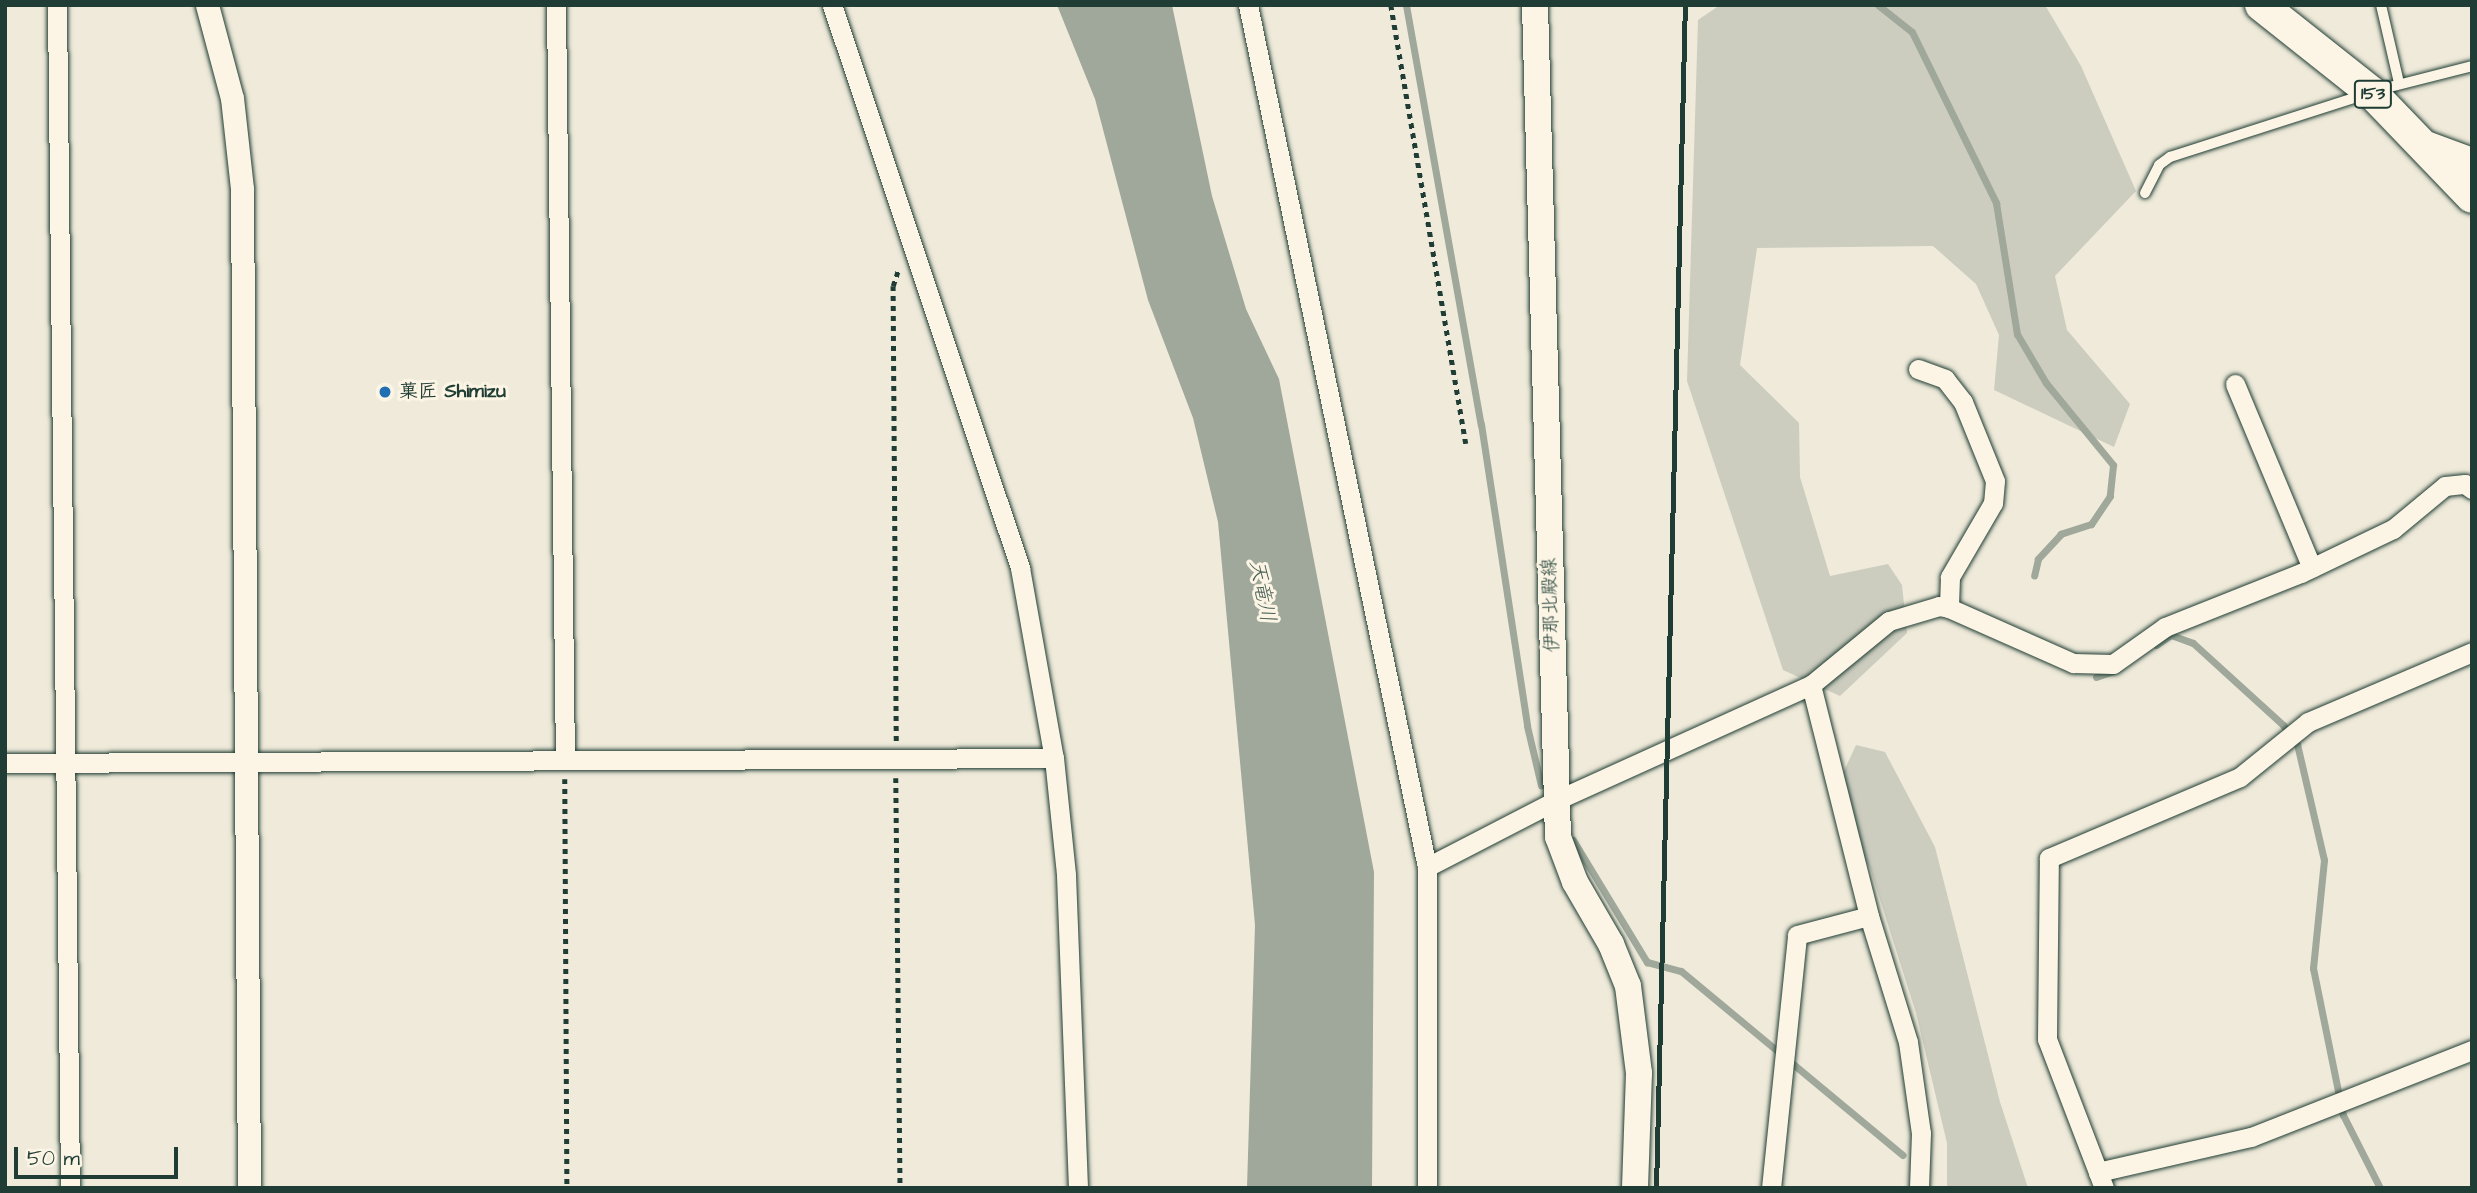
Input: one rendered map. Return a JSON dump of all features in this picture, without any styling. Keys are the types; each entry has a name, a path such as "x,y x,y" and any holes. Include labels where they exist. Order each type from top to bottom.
{"highway":[{"name":"153","path":"2261,5 2386,88 2418,140 2472,197"}],"main road":[{"name":"伊那北殿線","path":"1535,5 1557,800 1562,848 1628,986 1639,1073 1635,1188"},
{"path":"2418,140 2472,161"}],"street":[{"path":"57,5 70,1188"},
{"path":"207,5 232,98 242,189 249,1188"},
{"path":"556,5 565,760"},
{"path":"832,5 915,244 1020,568 1054,758 1066,875 1078,1188"},
{"path":"1248,5 1427,867 1427,1188"},
{"path":"1918,369 1945,379 1963,402 1995,481 1993,503 1950,577 1949,608"},
{"path":"2235,384 2312,568"},
{"path":"1427,867 1557,800 1811,685 1889,621 1940,606 2073,663 2100,666 2113,664 2165,627 2312,568 2393,529 2445,486 2465,484 2472,489"},
{"path":"2472,653 2300,728 2240,777 2049,858 2047,1039 2101,1180 2251,1137 2339,1106 2472,1050"},
{"path":"1811,685 1869,916 1908,1042 1921,1133 1919,1188"},
{"path":"5,764 1054,758"},
{"path":"1771,1188 1797,935 1869,916"}],"lane":[{"path":"2381,5 2386,88"},
{"path":"2145,193 2158,165 2170,157 2386,88 2472,66"}],"path":[{"path":"1391,5 1466,444"},
{"path":"900,1188 893,286 902,259 915,244"},
{"path":"565,760 567,1188"}],"shaded area":[{"path":"1720,5 2045,5 2081,66 2136,191 2055,276 2067,330 2130,404 2114,447 1994,390 1999,335 1976,284 1933,246 1757,248 1740,365 1799,423 1800,477 1830,576 1888,564 1902,585 1907,633 1840,696 1783,670 1687,381 1698,20"},
{"path":"1856,745 1885,752 1935,847 2000,1102 2028,1188 1947,1188 1947,1143 1916,1013 1870,868 1830,801"}],"water":[{"name":"天竜川","path":"1057,5 1172,5 1212,196 1246,309 1279,379 1374,872 1372,1188 1247,1188 1255,925 1218,522 1193,418 1148,300 1095,99"}],"waterway":[{"path":"1406,5 1481,424 1527,726 1541,785"},
{"path":"1878,5 1912,32 1996,203 2017,334 2046,383 2113,465 2110,496 2091,524 2061,534 2038,559 2034,576"},
{"path":"2156,645 2171,635 2193,643 2283,725 2297,744 2324,860 2313,968 2343,1115 2380,1188"},
{"path":"2096,677 2113,671"},
{"path":"1573,840 1647,962 1681,971 1903,1155"}],"railway":[{"path":"1656,1188 1685,5"}],"place":[{"name":"菓匠 Shimizu","path":"385,392"}]}
